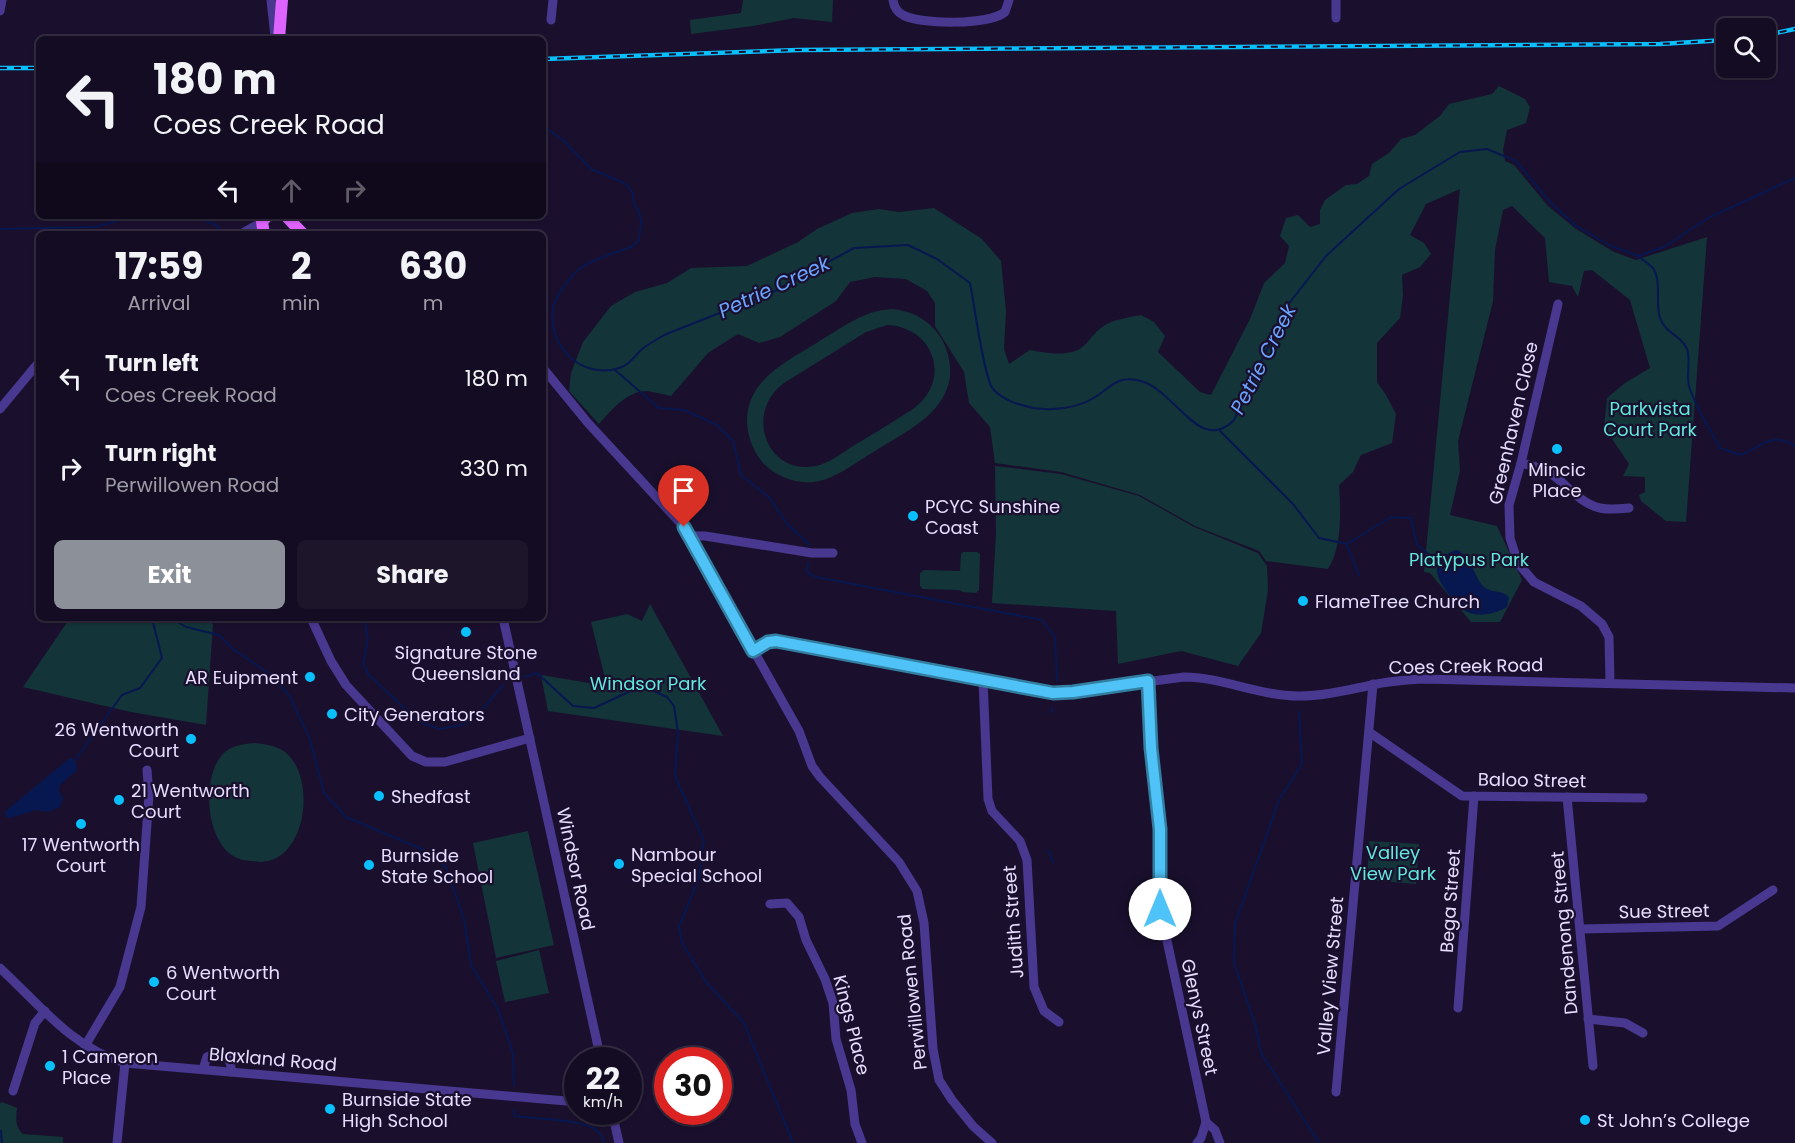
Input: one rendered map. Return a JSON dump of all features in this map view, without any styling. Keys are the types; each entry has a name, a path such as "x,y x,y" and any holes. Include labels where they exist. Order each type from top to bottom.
{"main road":[{"path":"277,36 282,0"},
{"path":"289,219 300,231"}],"street":[{"path":"0,11 2,0"},
{"path":"271,0 277,36"},
{"path":"552,20 553,0"},
{"path":"893,0 898,12 909,18 954,21 1000,16 1007,8 1009,0"},
{"path":"1336,0 1336,18"},
{"path":"248,231 264,222"},
{"name":"Greenhaven Close","path":"1558,304 1508,512 1510,538 1515,556 1523,570 1534,582 1581,606 1602,624 1609,637 1610,683"},
{"path":"0,409 36,366"},
{"name":"Perwillowen Road","path":"546,372 565,396"},
{"name":"Perwillowen Road","path":"546,378 674,514 690,536 799,732 812,766 914,883 924,923 933,1049 939,1080 952,1101 973,1126 992,1143"},
{"path":"1521,464 1541,468 1548,472 1593,506 1629,508"},
{"path":"690,536 705,536 812,553 833,553"},
{"path":"312,621 331,661 346,686 412,756 426,762 445,762 530,738"},
{"name":"Windsor Road","path":"504,621 598,1047"},
{"name":"Coes Creek Road","path":"753,651 768,642 776,641 983,681 1062,693 1190,677 1267,693 1297,696 1333,694 1373,684 1423,679 1795,688"},
{"name":"Judith Street","path":"983,681 988,799 992,811 1020,841 1027,860 1034,987 1044,1011 1059,1022"},
{"name":"Glenys Street","path":"1148,681 1151,748 1160,829 1160,909 1206,1122"},
{"name":"Valley View Street","path":"1336,1092 1373,684"},
{"name":"Baloo Street","path":"1369,732 1462,796 1643,798"},
{"path":"85,1046 120,987 141,907 149,795 147,770"},
{"name":"Bega Street","path":"1458,1008 1474,796"},
{"name":"Dandenong Street","path":"1568,797 1593,1066"},
{"name":"Sue Street","path":"1581,929 1718,926 1773,890"},
{"name":"Kings Place","path":"770,904 787,903 799,917 806,940 825,979 833,1003 836,1038 851,1090 855,1124 862,1143"},
{"name":"Blaxland Road","path":"0,968 68,1034 102,1055 125,1062 564,1101"},
{"path":"14,1091 35,1023 45,1011"},
{"path":"1588,1019 1625,1023 1642,1033"},
{"path":"202,1069 207,1057 217,1053 228,1058 231,1072"},
{"path":"117,1143 125,1062"},
{"path":"1197,1143 1206,1122 1215,1130 1220,1143"},
{"path":"615,1125 619,1143"}],"green space":[{"path":"743,0 833,0 832,22 794,18 691,34 690,20 741,13"},
{"path":"1499,86 1525,99 1530,107 1526,123 1507,130 1503,150 1505,161 1514,165 1548,206 1576,229 1614,252 1636,260 1707,237 1686,522 1666,521 1641,501 1639,495 1645,492 1645,477 1623,476 1629,464 1604,427 1607,398 1625,383 1650,368 1630,300 1592,270 1584,271 1578,297 1572,286 1549,282 1545,238 1512,206 1503,210 1495,250 1493,301 1458,441 1460,471 1450,515 1497,526 1522,580 1500,622 1471,622 1430,573 1424,572 1460,189 1426,204 1410,235 1424,243 1431,254 1420,267 1402,275 1403,295 1400,318 1377,343 1377,382 1396,414 1392,443 1361,455 1353,472 1339,485 1338,540 1328,569 1266,561 1259,551 1195,526 1140,495 1061,472 995,463 990,427 969,403 964,372 935,326 935,303 927,291 906,279 875,277 850,282 836,301 780,337 759,343 738,334 708,353 671,396 647,391 633,394 620,402 599,424 569,391 571,373 583,342 611,306 635,292 667,283 691,268 747,266 852,213 879,209 899,212 934,208 982,239 1001,261 1006,311 1004,349 1009,364 1030,350 1056,354 1076,351 1085,345 1099,329 1109,323 1141,315 1154,322 1165,336 1158,352 1200,392 1211,395 1250,319 1264,283 1285,263 1289,246 1280,236 1286,218 1298,215 1310,227 1320,224 1320,210 1325,200 1346,185 1357,184 1369,176 1372,164 1389,153 1401,139 1415,135 1440,116 1449,104 1492,94"},
{"path":"892,309 913,314 932,326 941,338 947,352 950,377 940,402 931,413 910,430 846,470 830,477 814,482 800,482 775,473 764,464 752,445 747,423 748,408 753,395 761,383 782,365 854,321 882,310","holes":["887,325 903,328 917,335 927,345 933,357 935,371 932,384 925,397 913,409 821,465 799,466 784,461 773,452 766,439 763,425 765,410 772,395 784,383 866,332"]},
{"path":"995,466 1061,474 1139,496 1194,527 1258,553 1267,566 1268,590 1261,633 1238,666 1181,651 1118,664 1116,611 992,603 996,534"},
{"path":"963,552 980,554 979,590 976,593 923,589 920,586 920,573 924,570 960,571"},
{"name":"Windsor Park","path":"650,604 723,736 548,711 541,675 607,686 591,622 627,614 642,621"},
{"path":"68,621 208,621 213,624 206,725 131,712 23,687"},
{"path":"255,743 275,747 285,752 295,764 304,798 297,834 288,848 276,858 260,862 239,859 226,850 218,839 213,824 209,792 217,762 225,752 239,745"},
{"path":"528,831 554,945 496,958 473,843"},
{"name":"Valley View Park","path":"1369,841 1419,844 1416,884 1367,880"},
{"path":"539,950 549,993 505,1002 496,961"},
{"path":"0,1103 17,1108 17,1126 23,1134 63,1137 63,1143 0,1143"}],"shaded area":[{"path":"1456,550 1468,560 1485,588 1509,597 1507,607 1494,613 1479,615 1462,609 1442,585 1437,571 1441,559"},
{"path":"70,758 75,760 77,770 60,785 59,791 63,798 60,807 48,812 36,810 10,818 6,817 5,812 8,809"}],"waterway":[{"name":"Petrie Creek","path":"546,128 563,140 591,169 629,187 634,204 639,211 641,222 639,240 633,246 580,268 560,292 554,304 552,318 554,332 560,344 568,355 591,369 605,371 623,367 644,348 664,335 775,291 854,248 908,245 937,259 970,283 986,371 993,389 1002,397 1034,408 1064,408 1086,402 1119,381 1132,379 1154,387 1199,426 1210,430 1222,429 1234,420 1287,306 1326,256 1399,189 1460,152 1487,149 1516,161 1549,201 1576,226 1609,245 1638,256 1664,247 1708,218 1795,178"},
{"name":"Petrie Creek","path":"0,229 95,227 123,219"},
{"path":"201,219 216,225 221,231"},
{"path":"1638,256 1653,268 1656,274 1660,318 1687,349 1689,386 1720,448 1740,455 1773,440 1795,446"},
{"path":"615,370 659,408 684,410 717,425 733,441 741,475 770,498 787,524 810,545"},
{"path":"1220,431 1293,504 1319,538 1347,544 1391,517 1411,518 1417,545 1439,562"},
{"path":"1347,545 1359,575"},
{"path":"808,562 809,574 816,577 1042,620 1055,637 1057,681"},
{"path":"75,760 122,695 140,688 162,658 153,621"},
{"path":"176,621 186,627 219,635 234,650 273,676 290,697 310,739 324,793 346,817 424,850 446,867 464,919 471,965 499,1011 513,1054 514,1086"},
{"path":"365,621 368,638 363,664 368,674 418,721 439,729 462,725 476,717 503,685"},
{"path":"524,677 537,673 573,706 594,708 635,689 647,688 667,697 674,706 678,732 675,776 704,841 699,878 679,927 682,943 706,982 744,1023 793,1143"},
{"path":"1299,711 1302,764 1279,800 1235,924 1234,963 1255,1024 1261,1053 1319,1143"},
{"path":"1048,850 1053,862"},
{"path":"514,1110 515,1116 585,1125 597,1131 604,1143"},
{"path":"1,1131 2,1143"}],"railway":[{"path":"1776,33 1795,29"},
{"path":"546,59 798,50 1660,44 1716,41"},
{"path":"0,68 36,68"}],"place":[{"name":"Mincic Place","path":"1557,449"},
{"name":"PCYC Sunshine Coast","path":"913,516"},
{"name":"FlameTree Church","path":"1303,601"},
{"name":"Signature Stone Queensland","path":"466,632"},
{"name":"AR Euipment","path":"310,677"},
{"name":"City Generators","path":"332,714"},
{"name":"26 Wentworth Court","path":"191,739"},
{"name":"Shedfast","path":"379,796"},
{"name":"21 Wentworth Court","path":"119,800"},
{"name":"17 Wentworth Court","path":"81,824"},
{"name":"Nambour Special School","path":"619,864"},
{"name":"Burnside State School","path":"369,865"},
{"name":"6 Wentworth Court","path":"154,982"},
{"name":"1 Cameron Place","path":"50,1066"},
{"name":"Burnside State High School","path":"330,1109"},
{"name":"St John’s College","path":"1585,1120"}],"route":[{"path":"684,527 753,651 768,642 776,641 1053,693 1148,681 1151,748 1160,829 1160,909"}],"park label":[{"name":"Parkvista Court Park","path":"1650,418"},
{"name":"Platypus Park","path":"1469,559"}]}
